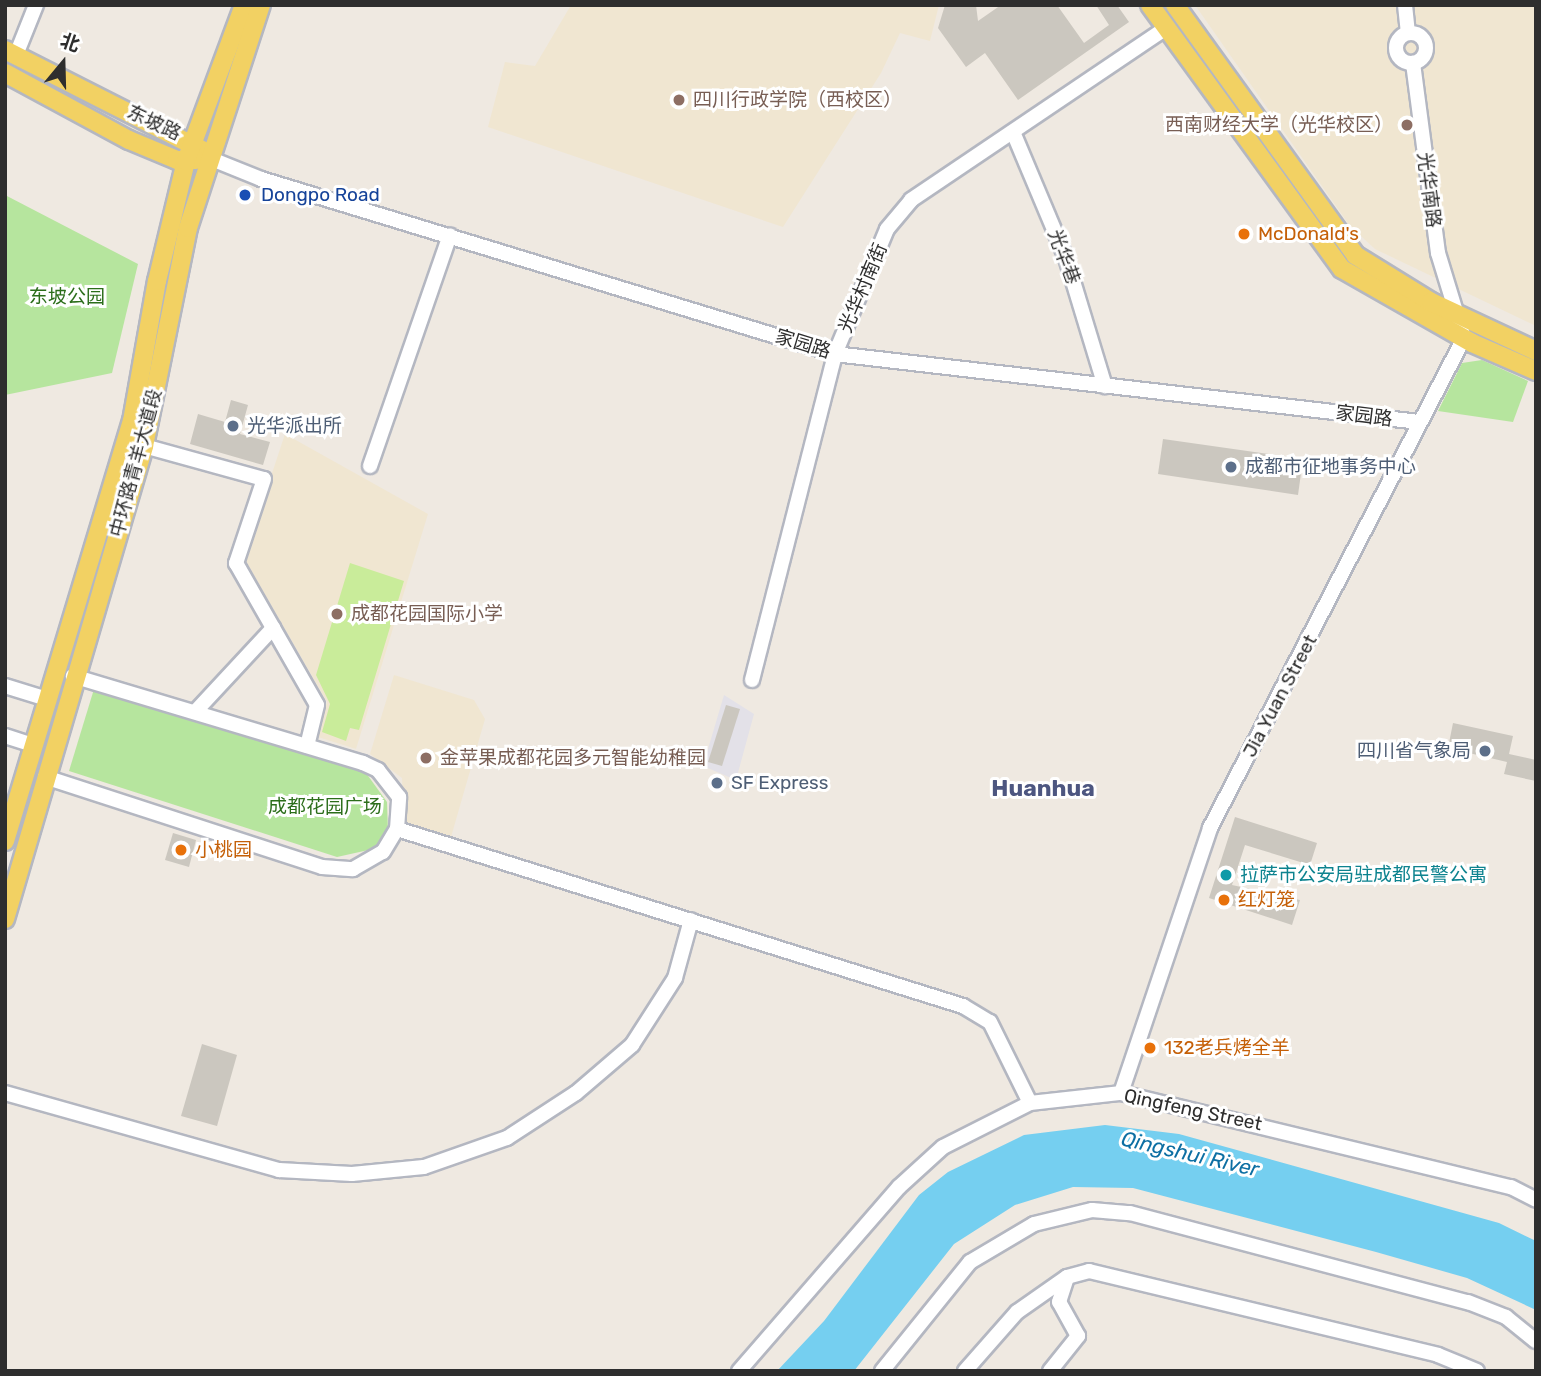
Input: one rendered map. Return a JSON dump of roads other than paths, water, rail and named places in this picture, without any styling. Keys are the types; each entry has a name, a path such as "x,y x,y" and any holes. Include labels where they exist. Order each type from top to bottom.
{"main road":[{"name":"中环路青羊大道段","path":"5,841 132,421 157,281 186,161 244,5"},
{"name":"中环路青羊大道段","path":"5,919 74,676 144,446 188,228 261,5"},
{"path":"1150,5 1342,270 1464,338 1536,371"},
{"path":"1175,5 1356,255 1457,313 1536,351"},
{"name":"东坡路","path":"11,52 193,142 209,158"},
{"name":"东坡路","path":"5,73 129,140 186,161 209,158"}],"street":[{"path":"11,52 36,5"},
{"path":"1405,5 1408,33 1395,48 1403,62 1413,64 1424,55 1426,46 1422,37 1408,33"},
{"name":"光华村南街","path":"752,680 835,354 887,229 911,201 1166,28"},
{"name":"光华南路","path":"1413,64 1438,253 1457,313"},
{"name":"光华巷","path":"1013,132 1066,258 1105,386"},
{"name":"家园路","path":"209,158 261,179 835,354 1419,422"},
{"path":"370,466 450,235"},
{"path":"1457,313 1464,338"},
{"name":"Jia Yuan Street","path":"1121,1093 1210,828 1464,338"},
{"path":"144,446 264,479 236,563 317,705 307,746"},
{"path":"194,712 273,628"},
{"path":"45,777 322,867 353,869 383,852 397,830 399,797 378,770 74,676"},
{"path":"5,686 47,699"},
{"path":"5,736 33,745"},
{"path":"397,830 691,920 978,1013 990,1022 1030,1103"},
{"path":"5,1093 279,1170 352,1174 424,1167 507,1138 576,1093 632,1045 675,978 691,920"},
{"name":"Qingfeng Street","path":"739,1371 908,1179 943,1147 1030,1103 1121,1093 1497,1184 1536,1200"},
{"path":"882,1371 970,1262 1034,1224 1092,1210 1130,1213 1468,1302 1506,1317 1536,1341"},
{"path":"965,1371 1037,1294 1067,1277 1089,1271 1117,1274 1438,1354 1477,1371"},
{"path":"1059,1302 1067,1277"},
{"path":"1037,1294 1059,1302 1077,1336 1049,1371"}],"water":[{"name":"Qingshui River","path":"1105,1125 1179,1134 1499,1223 1536,1241 1536,1310 1467,1278 1376,1252 1133,1188 1073,1187 1015,1205 954,1244 854,1371 777,1371 824,1321 919,1195 948,1172 1024,1135"}],"place":[{"name":"四川行政学院（西校区）","path":"679,100"},
{"name":"西南财经大学（光华校区）","path":"1407,125"},
{"name":"Dongpo Road","path":"245,195"},
{"name":"McDonald's","path":"1244,234"},
{"name":"光华派出所","path":"233,426"},
{"name":"成都市征地事务中心","path":"1231,467"},
{"name":"成都花园国际小学","path":"337,614"},
{"name":"四川省气象局","path":"1485,751"},
{"name":"金苹果成都花园多元智能幼稚园","path":"426,758"},
{"name":"SF Express","path":"717,783"},
{"name":"小桃园","path":"181,850"},
{"name":"拉萨市公安局驻成都民警公寓","path":"1226,875"},
{"name":"红灯笼","path":"1224,900"},
{"name":"132老兵烤全羊","path":"1150,1048"}],"district":[{"name":"Huanhua","path":"1043,788"}],"park label":[{"name":"东坡公园","path":"67,297"},
{"name":"成都花园广场","path":"325,807"}]}
